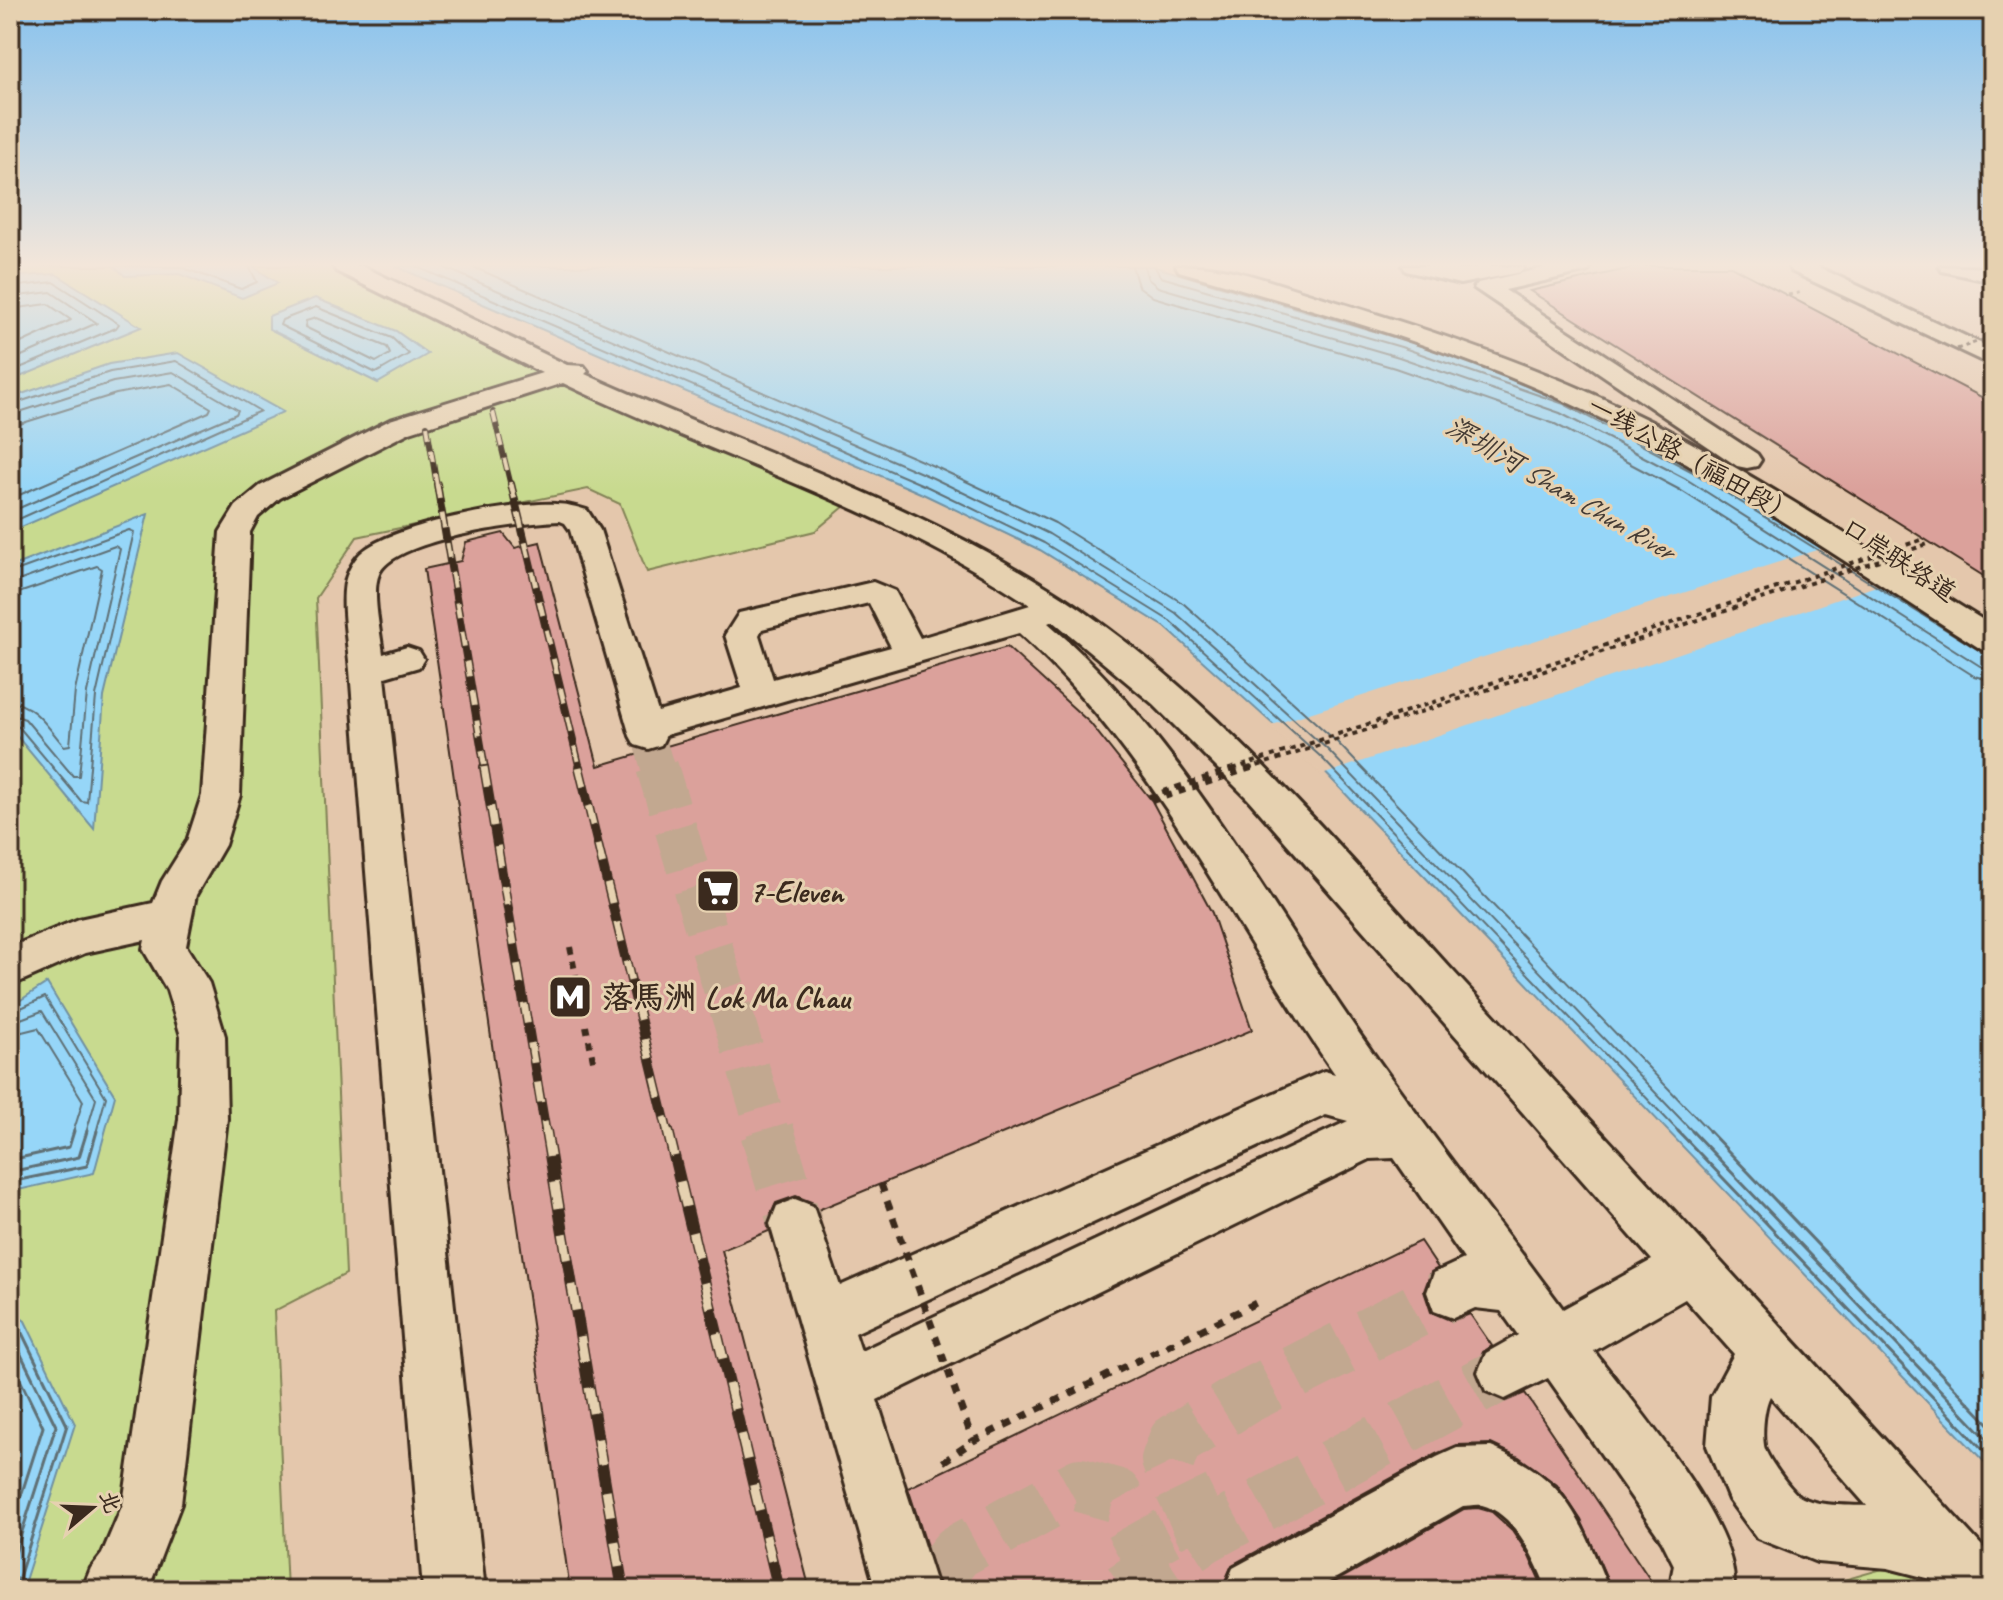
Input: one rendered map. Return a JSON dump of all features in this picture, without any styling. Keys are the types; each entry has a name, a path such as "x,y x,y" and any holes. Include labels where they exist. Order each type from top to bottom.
{"street":[{"path":"504,341 857,497 952,543 1040,614 1137,668 1199,725 1692,1266 1965,1572"},
{"name":"一线公路（福田段）","path":"1432,341 1596,405 1755,491 1993,641"},
{"name":"口岸联络道","path":"1566,341 1950,594 1993,619"},
{"path":"113,1590 124,1575 152,1504 203,1119 203,1036 187,983 164,949 176,893 205,845 221,795 235,532 246,512 270,492 400,426 571,372"},
{"path":"454,1590 367,670 360,584 362,573 375,556 406,541 529,512 567,512 576,516 585,530 647,732 761,695 1040,614"},
{"path":"761,695 742,635 751,621 873,592 884,598 911,653"},
{"path":"1040,614 1075,664 1154,759 1341,1045 1683,1520 1704,1562 1704,1587 1700,1590"},
{"path":"367,670 407,659"},
{"path":"10,967 79,937 170,917"},
{"path":"824,1320 1324,1093 1365,1103 1404,1135"},
{"path":"845,1387 1367,1136 1404,1135"},
{"path":"795,1224 899,1575 923,1586"},
{"path":"1505,1372 1692,1266"},
{"path":"1453,1292 1471,1282 1513,1286"},
{"path":"1766,1351 1739,1397 1735,1446 1749,1480 1778,1517 1817,1532 1888,1538 1965,1572"},
{"path":"1255,1590 1457,1477 1491,1476 1533,1504 1558,1539 1578,1590"}],"path":[{"path":"1957,349 1991,348"},
{"path":"1924,539 1150,799 1931,543"},
{"path":"570,947 577,981"},
{"path":"586,1026 594,1065"},
{"path":"881,1184 973,1441"},
{"path":"943,1462 973,1441 1262,1300"}],"green space":[{"path":"10,341 506,341 851,501 815,531 647,572 620,504 588,489 357,537 316,598 346,1274 274,1311 287,1590 10,1590"},
{"path":"1896,1565 1931,1590 1809,1590"}],"water":[{"path":"10,341 108,341 10,381"},
{"path":"293,341 409,341 428,354 378,383"},
{"name":"深圳河 Sham Chun River","path":"568,341 1406,341 1567,396 1695,464 1993,653 1993,1471 1316,763 1165,627 1040,550 925,495"},
{"path":"178,353 283,412 10,532 10,398 109,364"},
{"path":"148,514 104,697 94,829 10,728 10,567"},
{"path":"47,983 115,1096 94,1173 14,1191 10,1187 10,1007"},
{"path":"10,1310 25,1321 75,1424 22,1590 10,1590"}],"pier":[{"path":"1832,545 1888,582 1322,775 1269,726"}],"building":[{"path":"1609,341 1874,341 1993,403 1993,582"},
{"path":"503,533 515,548 540,542 598,766 1007,647 1090,723 1152,801 1212,913 1252,1030 818,1210 814,1203 796,1196 776,1203 767,1223 769,1231 722,1250 810,1590 570,1590 424,569 461,561 466,542"},
{"path":"1420,1241 1438,1268 1431,1272 1424,1291 1431,1312 1452,1321 1470,1314 1492,1346 1483,1352 1475,1371 1483,1392 1504,1402 1525,1393 1657,1590 1612,1590 1581,1520 1557,1485 1519,1457 1491,1444 1457,1445 1436,1454 1232,1565 1221,1590 941,1590 908,1488"},
{"path":"1478,1508 1492,1512 1512,1530 1528,1554 1544,1590 1321,1590 1464,1509"}],"tunnel":[{"path":"648,736 658,769"},
{"path":"657,767 768,1133"},
{"path":"767,1131 795,1224"},
{"path":"1205,1536 1168,1460 1175,1441 1244,1398 1453,1292"},
{"path":"1205,1536 1505,1372"},
{"path":"936,1578 957,1552 1080,1485 1115,1495 1156,1568"},
{"path":"1123,1590 1205,1536"}],"railway":[{"path":"493,412 511,486"},
{"path":"427,426 437,486"},
{"path":"437,484 485,769"},
{"path":"511,484 580,769"},
{"path":"484,767 546,1133"},
{"path":"579,767 668,1133"},
{"path":"546,1131 623,1590"},
{"path":"668,1131 779,1590"}],"place":[{"name":"7-Eleven","path":"718,891"},
{"name":"落馬洲 Lok Ma Chau","path":"570,997"}]}
